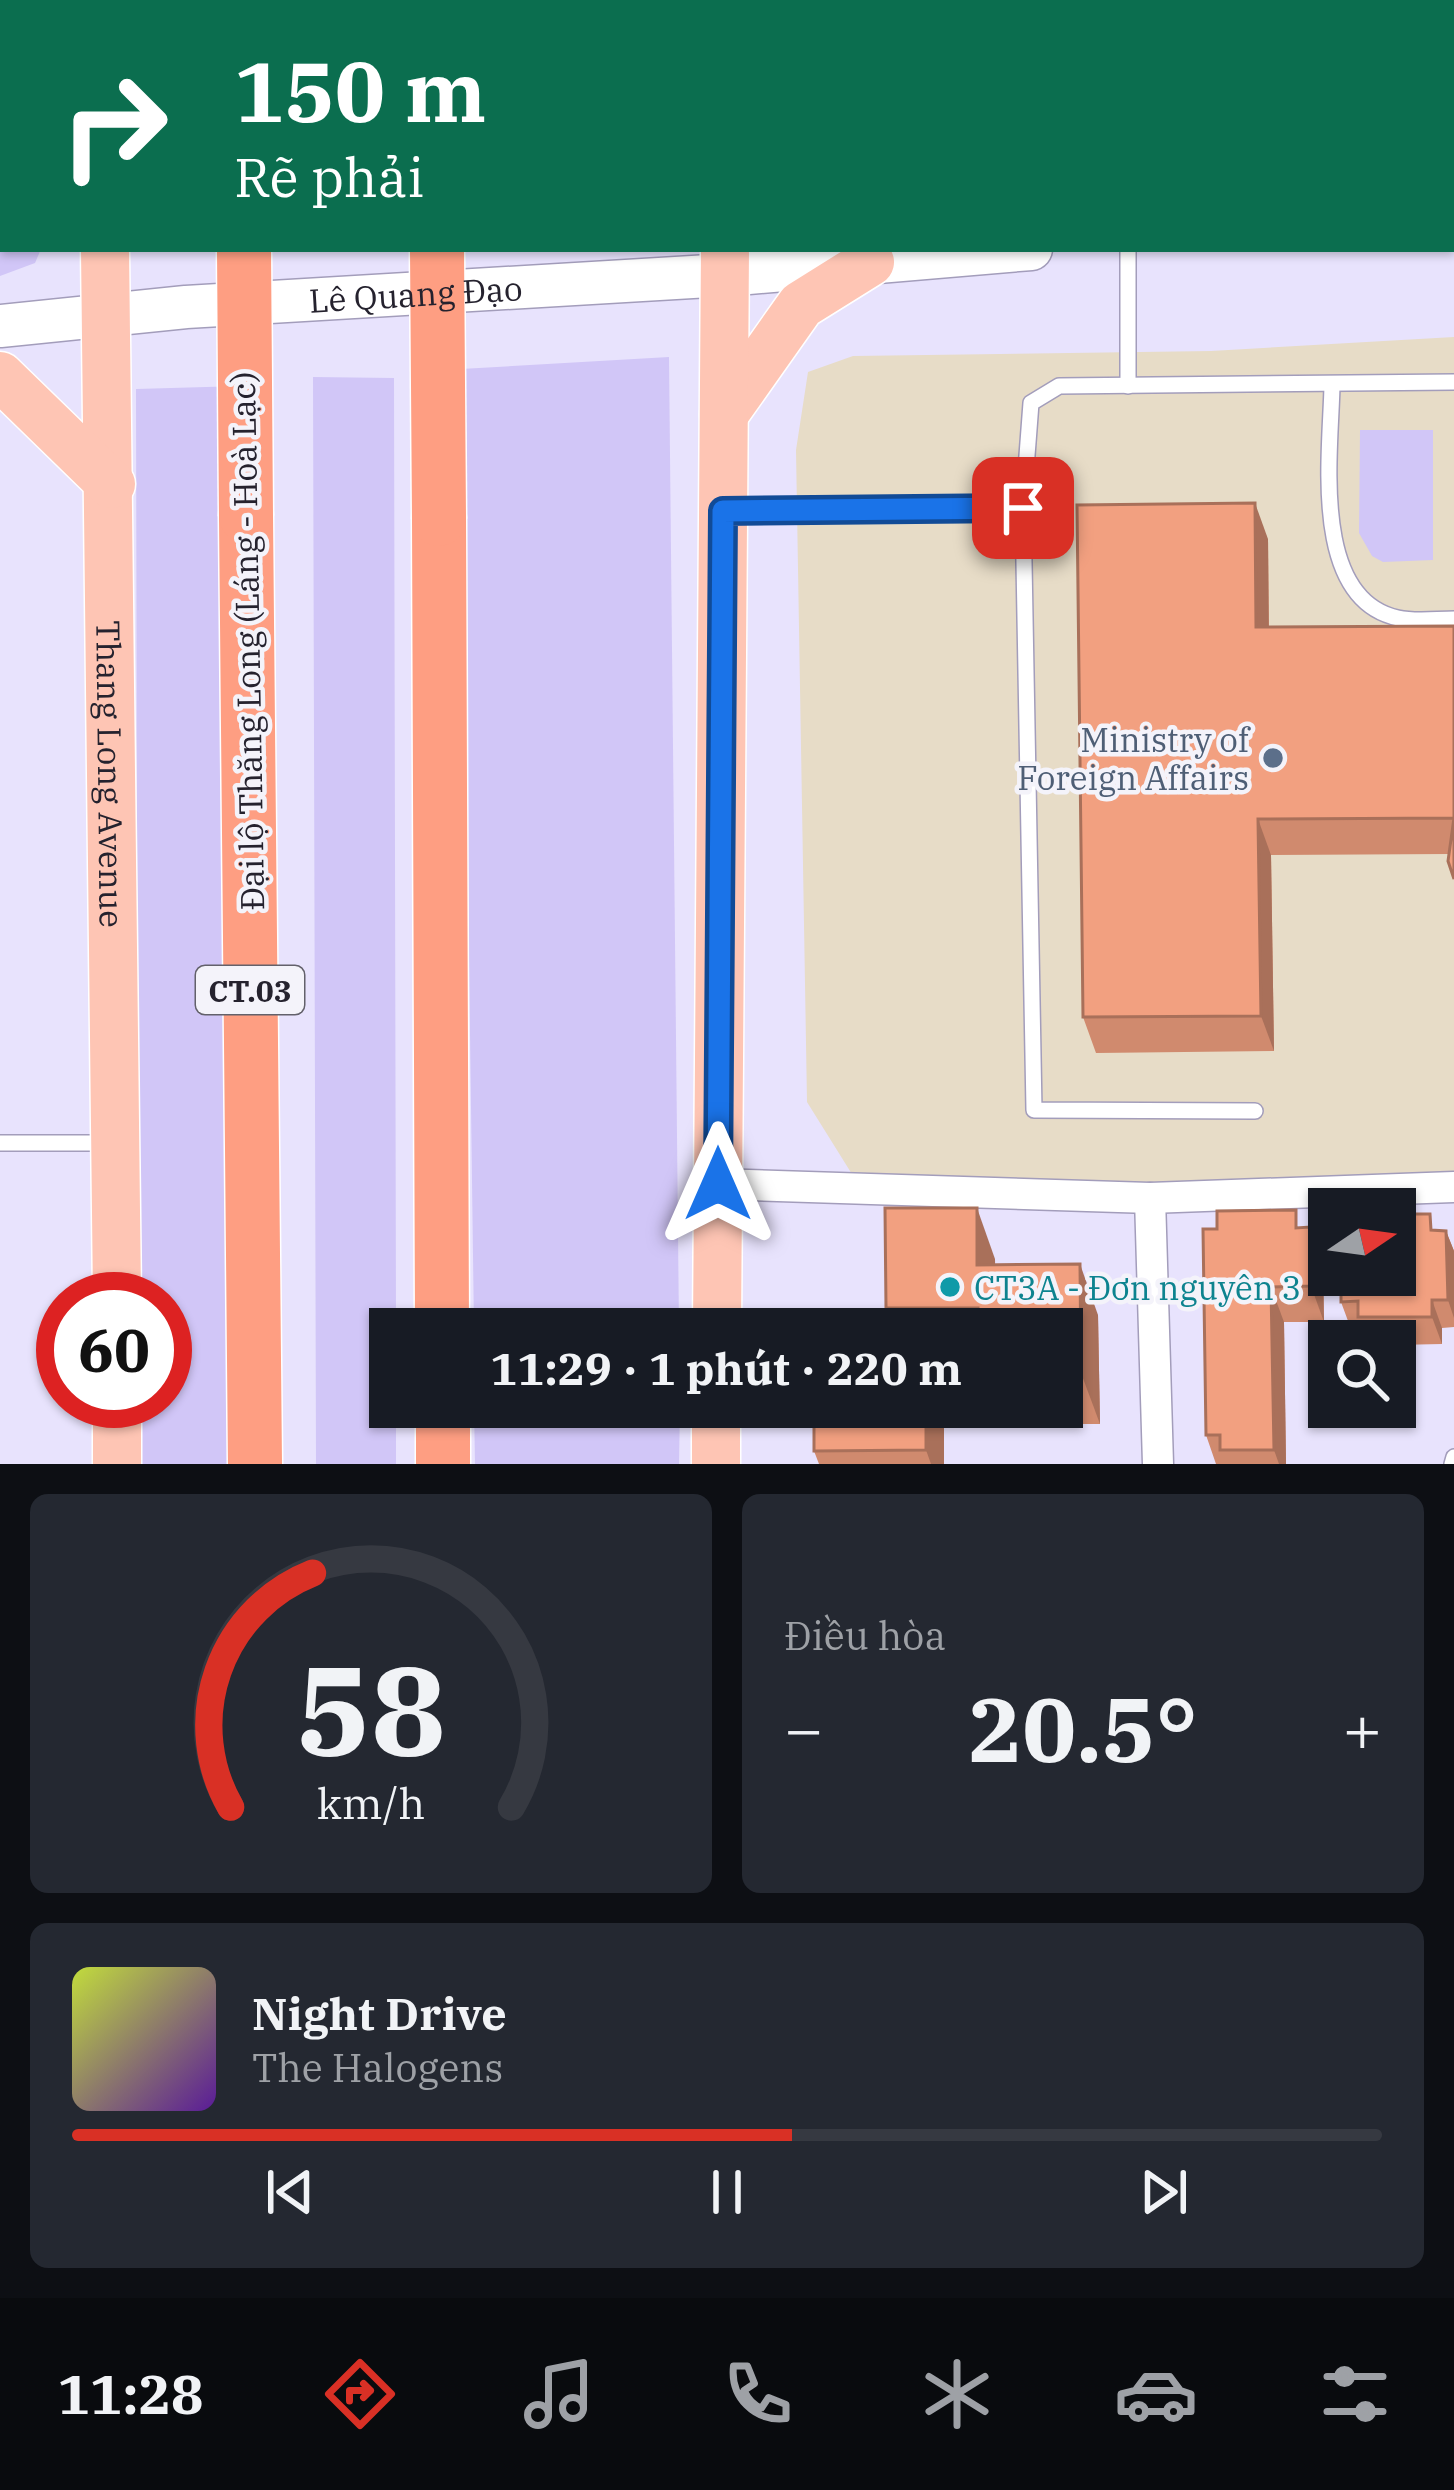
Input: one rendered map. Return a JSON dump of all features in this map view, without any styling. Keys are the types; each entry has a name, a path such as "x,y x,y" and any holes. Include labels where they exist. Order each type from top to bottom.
{"highway":[{"name":"Đại lộ Thăng Long (Láng - Hoà Lạc)","path":"244,252 255,1464"},
{"path":"437,252 442,1308"},
{"path":"443,1428 443,1464"}],"main road":[{"name":"Thang Long Avenue","path":"105,252 117,1272"},
{"name":"Lê Quang Đạo","path":"0,326 726,262 869,262 994,252"},
{"path":"717,1308 726,262"},
{"path":"724,414 801,305 869,262"},
{"path":"0,376 110,484"},
{"path":"117,1428 117,1464"},
{"path":"716,1428 716,1464"}],"street":[{"path":"718,1184 1150,1198 1454,1187"},
{"path":"1150,1198 1158,1464"}],"lane":[{"path":"1128,252 1129,386"},
{"path":"1255,1111 1034,1110 1023,508 1031,403 1059,386 1454,382"},
{"path":"1332,385 1332,544 1344,574 1381,611 1398,619 1454,619"},
{"path":"723,511 1023,508"},
{"path":"0,1143 116,1144"}],"shaded area":[{"path":"0,252 40,252 35,263 0,276"},
{"path":"1454,337 1454,1199 1416,1198 1416,1188 1308,1188 1308,1194 855,1179 807,1102 796,450 808,372 853,356 1211,351"},
{"path":"669,357 679,1308 474,1308 461,369"},
{"path":"313,377 394,378 396,1308 369,1308 369,1428 396,1428 396,1464 316,1464"},
{"path":"241,386 243,1464 139,1464 139,1428 192,1428 192,1272 138,1272 136,389"},
{"path":"1360,430 1433,430 1433,560 1383,562 1372,556 1359,533"},
{"path":"474,1428 680,1428 679,1464 475,1464"}],"building":[{"name":"Ministry of Foreign Affairs","path":"1255,503 1256,627 1454,626 1454,818 1258,819 1261,1016 1083,1017 1077,505"},
{"path":"1454,818 1454,879 1448,861"},
{"path":"885,1208 977,1208 977,1265 1080,1264 1080,1308 886,1308"},
{"path":"1296,1210 1296,1228 1308,1227 1308,1286 1271,1287 1274,1450 1220,1450 1220,1435 1206,1435 1203,1229 1217,1229 1217,1211"},
{"path":"1416,1214 1430,1214 1431,1230 1446,1231 1448,1300 1432,1300 1432,1317 1358,1317 1358,1301 1341,1302 1341,1296 1416,1296"},
{"path":"814,1428 926,1428 926,1450 814,1451"}],"place":[{"name":"Ministry of Foreign Affairs","path":"1273,758"},
{"name":"CT3A - Đơn nguyên 3","path":"950,1287"}],"route":[{"path":"718,1184 723,511 1023,508"}]}
